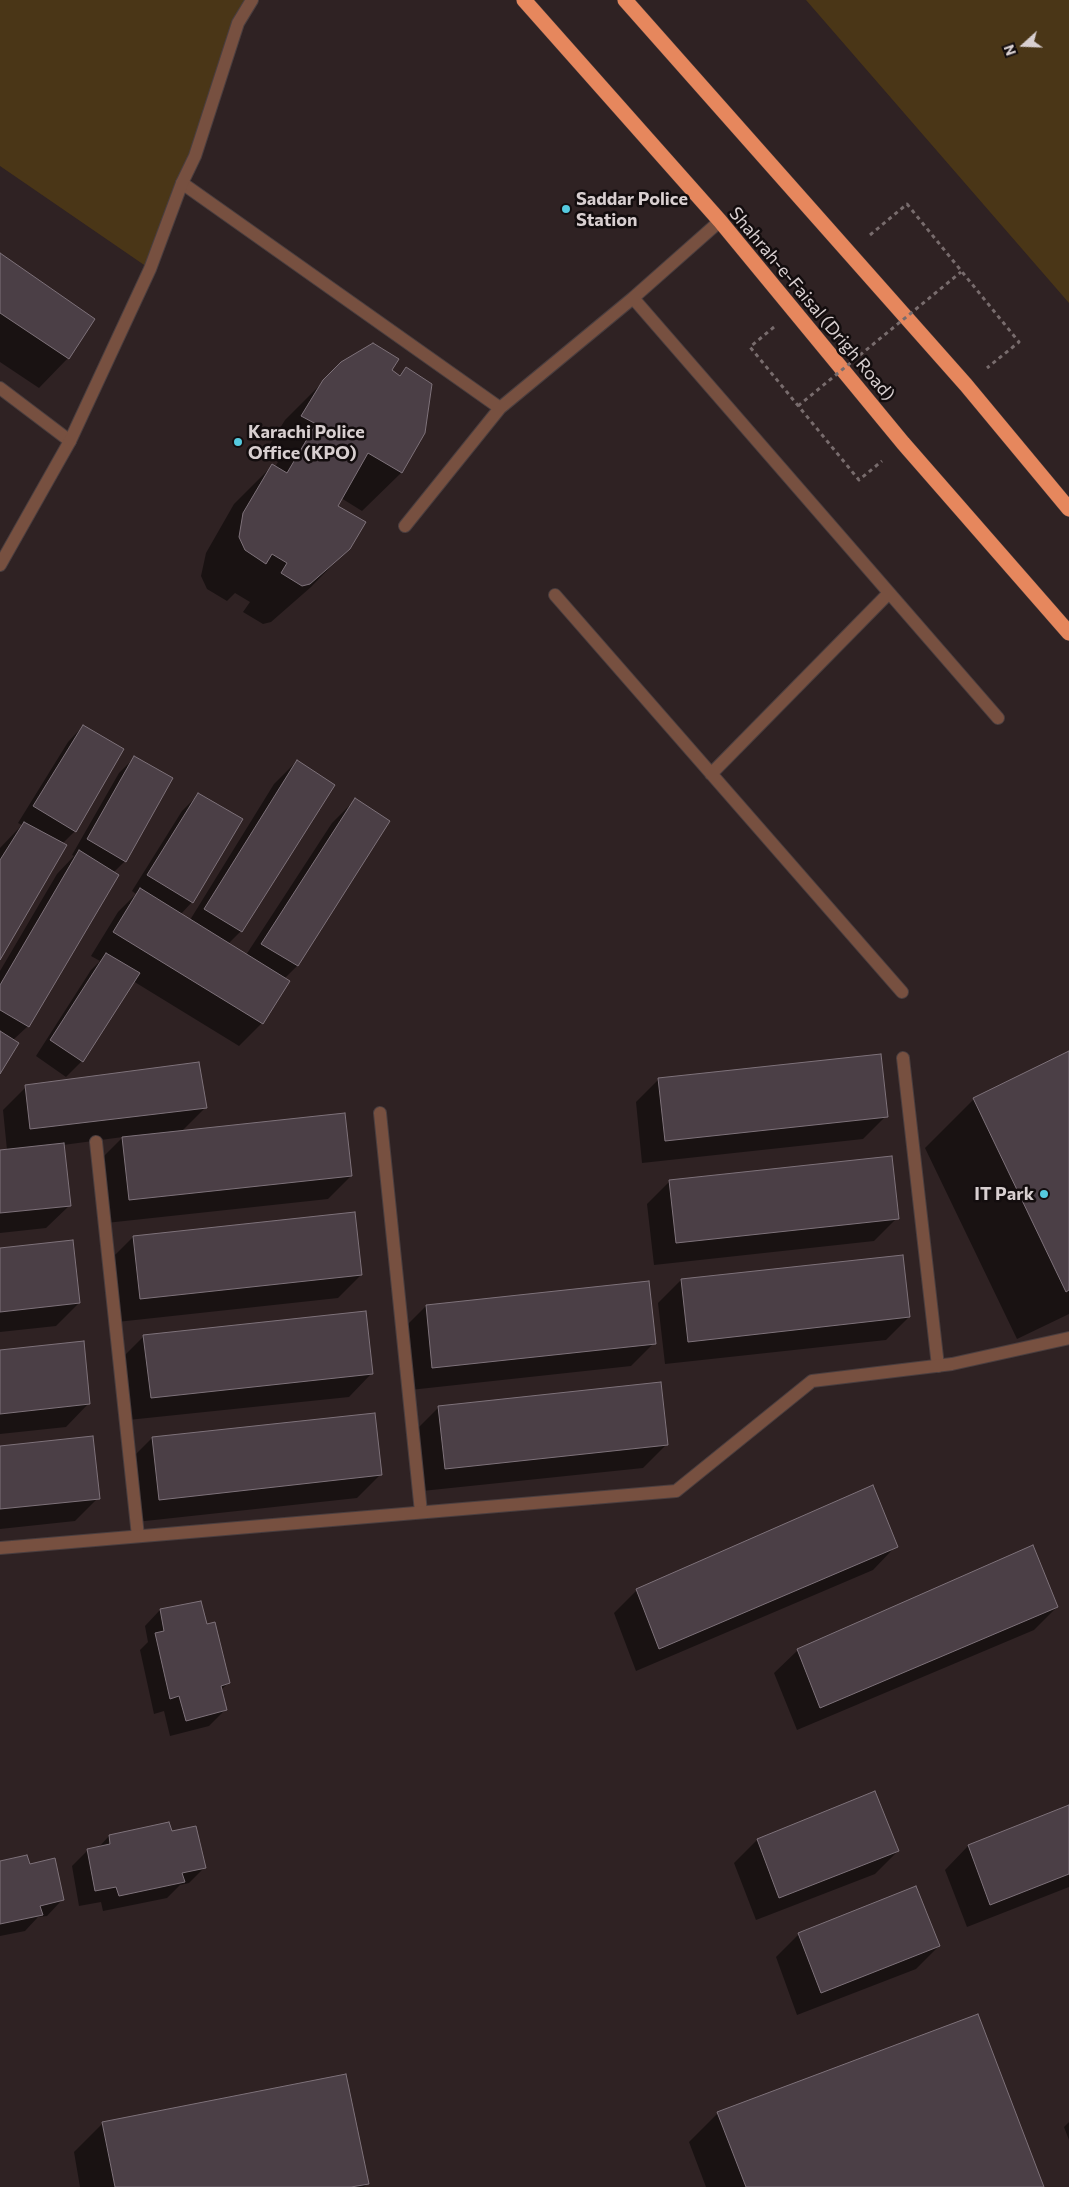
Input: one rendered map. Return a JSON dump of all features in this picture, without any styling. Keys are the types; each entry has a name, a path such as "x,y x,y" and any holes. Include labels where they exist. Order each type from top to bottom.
{"highway":[{"name":"Shahrah-e-Faisal (Drigh Road)","path":"524,0 720,221 903,444 1069,633"},
{"path":"625,0 966,385 1069,509"}],"street":[{"path":"0,565 70,441 150,269 182,183 196,156 238,23 252,0"},
{"path":"182,183 500,408"},
{"path":"405,526 500,408 633,298 720,221"},
{"path":"633,298 888,594 998,718"},
{"path":"0,388 70,441"},
{"path":"555,594 902,992"},
{"path":"711,774 888,594"},
{"path":"903,1058 938,1366"},
{"path":"380,1113 421,1512"},
{"path":"96,1142 138,1536"},
{"path":"0,1548 676,1491 812,1381 938,1366 1069,1338"}],"path":[{"path":"848,252 907,204 1019,342 966,385"},
{"path":"798,406 961,272"},
{"path":"750,347 859,480"}],"shaded area":[{"path":"0,0 252,0 150,269 0,166"},
{"path":"806,0 1069,0 1069,303"}],"building":[{"path":"0,253 95,319 69,359 0,313"},
{"path":"373,343 399,359 392,370 400,376 406,367 432,384 425,433 402,473 368,453 338,506 366,522 350,549 310,584 302,586 281,573 287,563 272,554 266,564 245,550 239,537 243,513 272,464 287,473 316,424 301,416 323,380 341,362"},
{"path":"83,725 124,749 76,832 33,806"},
{"path":"134,756 173,778 126,862 87,839"},
{"path":"297,760 335,785 242,932 204,909"},
{"path":"198,793 243,819 193,903 147,875"},
{"path":"355,798 390,821 298,966 261,944"},
{"path":"24,822 67,845 0,960 0,860"},
{"path":"79,850 119,875 29,1027 0,1010 0,985"},
{"path":"140,888 290,981 263,1024 113,932"},
{"path":"106,953 140,973 83,1062 50,1040"},
{"path":"0,1031 19,1043 0,1074"},
{"name":"IT Park","path":"1069,1051 1069,1290 1066,1292 973,1098"},
{"path":"881,1054 888,1117 665,1141 658,1078"},
{"path":"199,1062 207,1108 30,1129 25,1085"},
{"path":"345,1113 352,1176 129,1200 122,1137"},
{"path":"64,1143 71,1206 0,1213 0,1150"},
{"path":"892,1156 899,1219 676,1243 669,1180"},
{"path":"355,1212 362,1275 140,1299 133,1236"},
{"path":"73,1240 80,1303 0,1312 0,1248"},
{"path":"903,1255 910,1317 688,1342 681,1279"},
{"path":"649,1281 656,1344 432,1368 426,1305"},
{"path":"366,1311 373,1374 151,1398 143,1335"},
{"path":"84,1341 90,1404 0,1414 0,1350"},
{"path":"661,1382 668,1445 445,1469 438,1406"},
{"path":"375,1413 382,1475 159,1500 152,1437"},
{"path":"93,1436 100,1499 0,1509 0,1446"},
{"path":"873,1485 898,1547 659,1649 636,1589"},
{"path":"1033,1545 1058,1607 820,1708 797,1649"},
{"path":"201,1601 207,1624 215,1622 230,1683 221,1686 227,1710 186,1721 179,1696 170,1699 155,1633 164,1631 160,1609"},
{"path":"875,1791 899,1851 779,1898 757,1839"},
{"path":"1069,1805 1069,1874 990,1905 968,1845"},
{"path":"169,1822 172,1831 196,1826 206,1868 182,1873 185,1882 119,1896 116,1887 95,1891 87,1849 110,1844 109,1835"},
{"path":"27,1855 30,1864 55,1858 64,1900 40,1906 43,1915 0,1924 0,1861"},
{"path":"916,1886 940,1946 821,1993 798,1933"},
{"path":"978,2014 1044,2187 746,2187 717,2112"},
{"path":"346,2074 369,2184 351,2187 115,2187 102,2122"}],"place":[{"name":"Saddar Police Station","path":"566,209"},
{"name":"Karachi Police Office (KPO)","path":"238,442"},
{"name":"IT Park","path":"1044,1194"}]}
